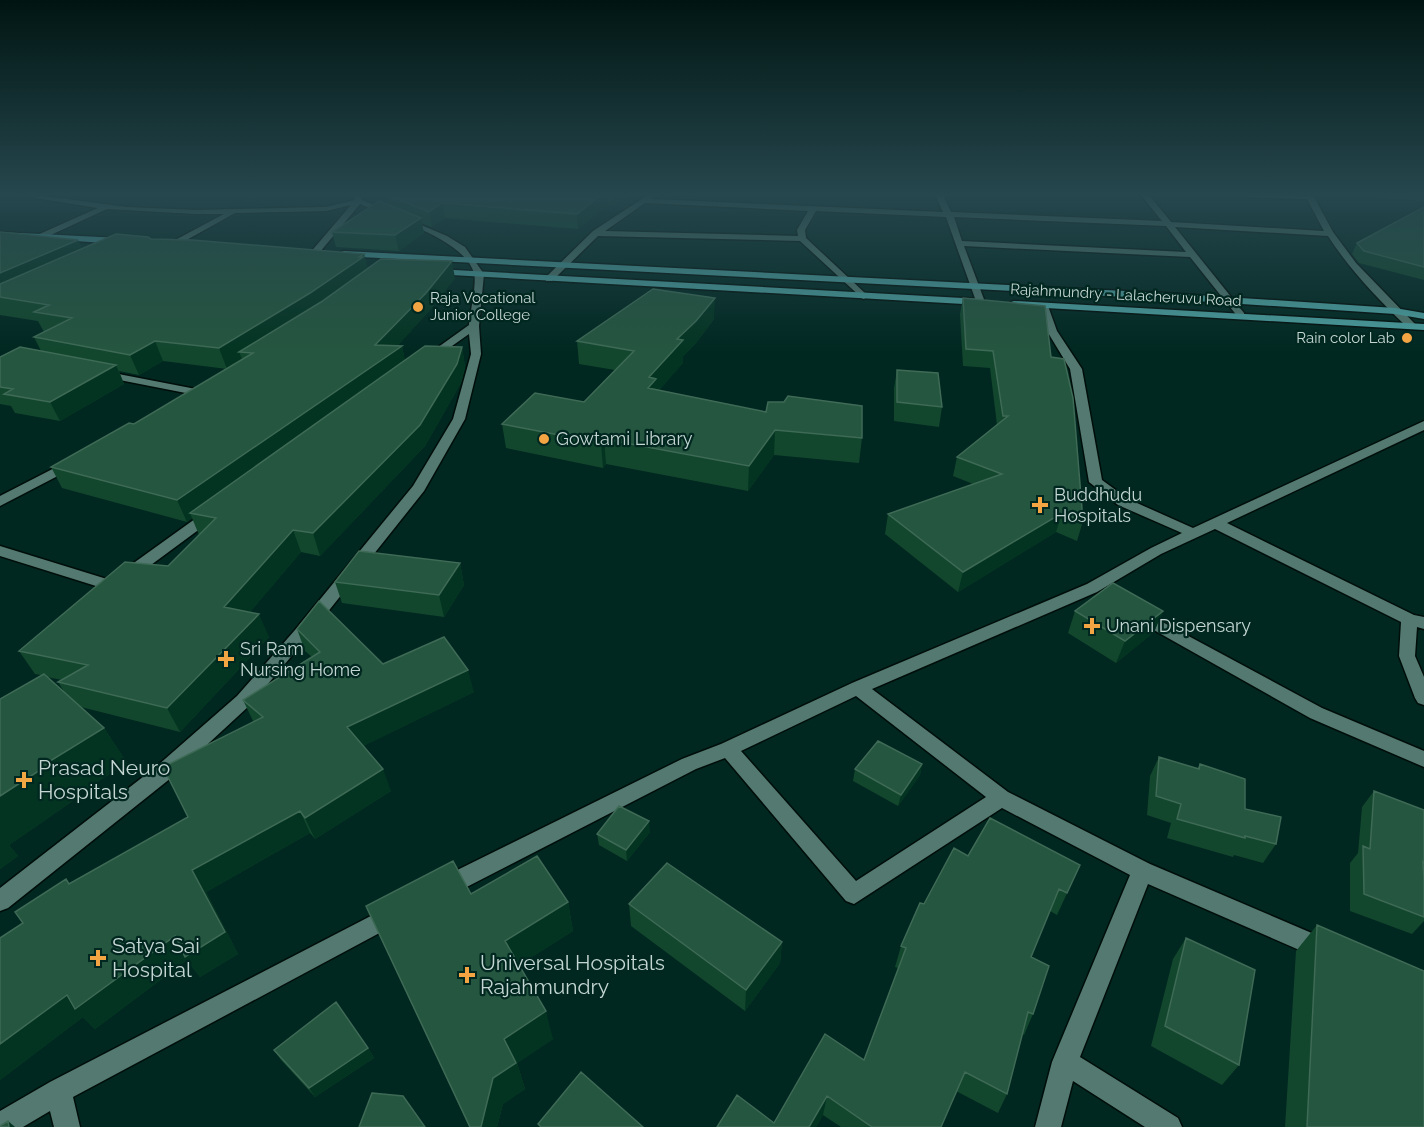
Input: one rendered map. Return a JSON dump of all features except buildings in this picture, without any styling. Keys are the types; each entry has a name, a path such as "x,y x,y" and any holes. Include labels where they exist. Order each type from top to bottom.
{"main road":[{"path":"159,252 182,254"},
{"path":"310,252 327,253"},
{"path":"339,254 1228,300 1395,310 1424,316"},
{"path":"295,262 318,264"},
{"name":"Rajahmundry - Lalacheruvu Road","path":"420,271 1410,324 1424,327"}],"street":[{"path":"159,252 167,248"},
{"path":"306,263 314,248"},
{"path":"0,901 164,772 243,701 301,634 419,488 459,419 476,354 474,326 479,274 460,248"},
{"path":"549,279 581,248"},
{"path":"811,248 863,296"},
{"path":"961,248 975,287 991,303"},
{"path":"1049,248 1193,255"},
{"path":"1187,248 1241,315"},
{"path":"1338,248 1361,278 1410,324"},
{"path":"1043,306 1052,331 1076,369 1096,482 1123,502 1193,533"},
{"path":"417,365 474,326"},
{"path":"89,371 206,390 181,404"},
{"path":"425,897 688,764 728,749 858,688 1092,588 1156,551 1424,425"},
{"path":"0,502 80,459"},
{"path":"0,551 112,586 227,503"},
{"path":"1215,523 1417,621 1407,656 1424,698"},
{"path":"1092,588 1316,713 1424,759"},
{"path":"858,688 1000,798 1142,871 1337,956"},
{"path":"728,749 854,894 1000,798"},
{"path":"1048,1127 1065,1062 1142,871"},
{"path":"0,1125 59,1091 404,909"},
{"path":"1065,1062 1169,1127"},
{"path":"59,1091 67,1127"}],"place":[{"name":"Raja Vocational Junior College","path":"418,307"},
{"name":"Rain color Lab","path":"1407,338"},
{"name":"Gowtami Library","path":"544,439"},
{"name":"Buddhudu Hospitals","path":"1040,505"},
{"name":"Unani Dispensary","path":"1092,626"},
{"name":"Sri Ram Nursing Home","path":"226,659"},
{"name":"Prasad Neuro Hospitals","path":"24,780"},
{"name":"Satya Sai Hospital","path":"98,958"},
{"name":"Universal Hospitals Rajahmundry","path":"467,975"}]}
